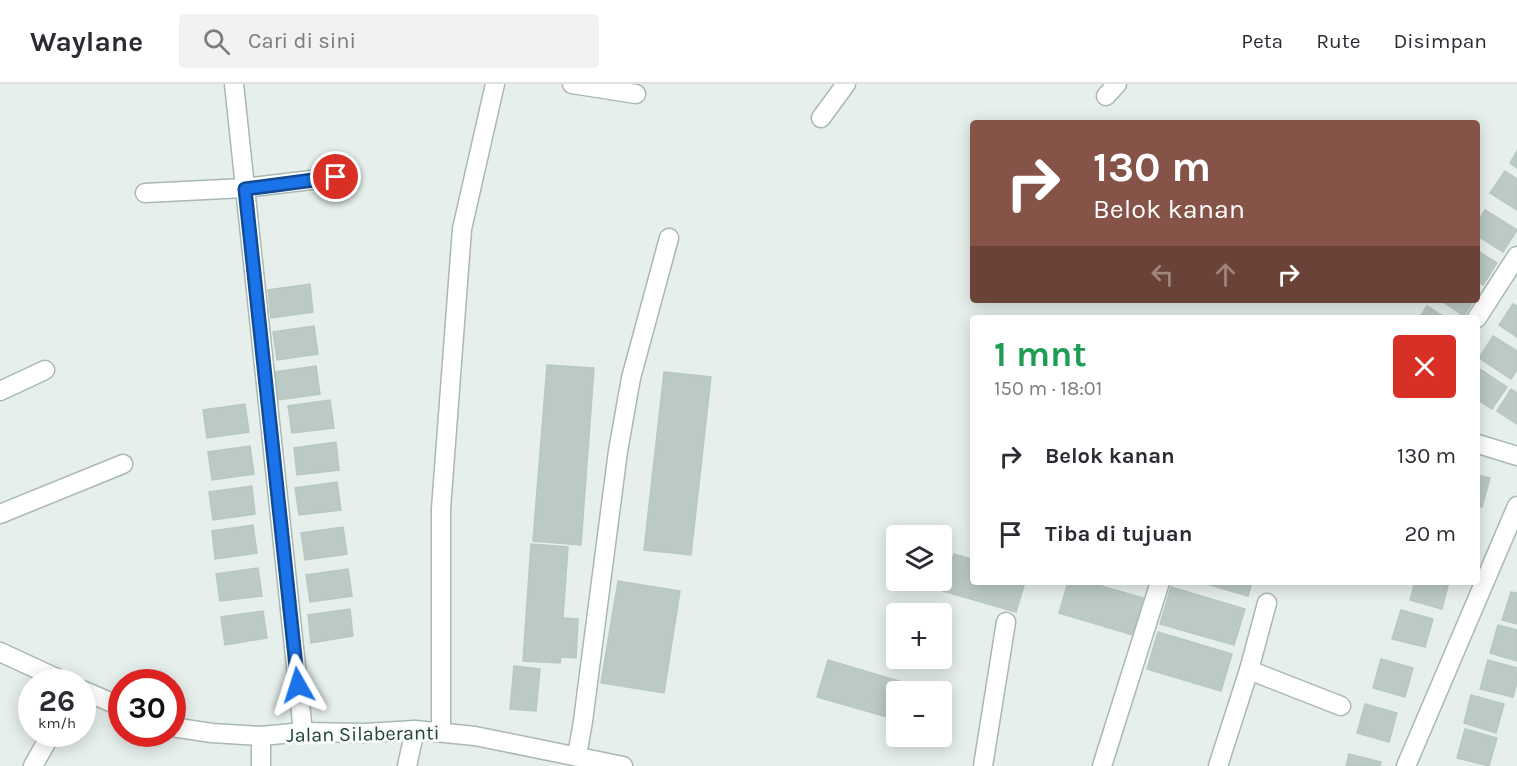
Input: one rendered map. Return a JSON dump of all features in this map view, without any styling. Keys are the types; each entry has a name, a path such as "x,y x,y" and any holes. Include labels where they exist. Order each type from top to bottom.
{"street":[{"path":"234,84 303,732"},
{"path":"441,732 441,509 462,229 495,84"},
{"path":"572,84 636,94"},
{"path":"821,118 846,84"},
{"path":"145,193 245,189 336,177"},
{"path":"577,756 618,451 629,388 669,238"},
{"path":"1480,315 1517,256"},
{"path":"0,391 45,370"},
{"path":"1480,445 1517,456"},
{"path":"0,514 123,464"},
{"path":"1406,766 1517,506"},
{"path":"1102,766 1159,585"},
{"path":"1218,766 1249,670 1267,603"},
{"path":"982,766 1006,622"},
{"path":"0,652 37,669"},
{"path":"1249,670 1341,706"},
{"name":"Jalan Silaberanti","path":"186,729 261,736 303,732 365,733 415,730 441,732 475,736 623,766"},
{"path":"407,766 415,730"},
{"path":"261,736 261,766"},
{"path":"33,766 44,747"}],"building":[{"path":"1517,151 1517,168 1510,163"},
{"path":"1505,171 1517,179 1517,210 1490,193"},
{"path":"1485,210 1517,230 1503,252 1480,237 1480,218"},
{"path":"1480,252 1497,263 1483,285 1480,283"},
{"path":"310,284 313,312 271,318 268,290"},
{"path":"1444,303 1472,303 1462,315"},
{"path":"1513,304 1517,306 1517,337 1499,325"},
{"path":"1427,306 1441,315 1421,315"},
{"path":"314,326 318,354 277,360 273,332"},
{"path":"1493,336 1517,351 1517,370 1511,379 1480,359"},
{"path":"547,365 594,368 581,545 533,541"},
{"path":"316,366 320,394 278,400 275,372"},
{"path":"1480,369 1507,387 1492,409 1480,401"},
{"path":"664,372 711,377 691,555 644,550"},
{"path":"1511,389 1517,393 1517,424 1497,411"},
{"path":"330,400 334,428 292,433 288,406"},
{"path":"245,404 249,432 207,438 203,410"},
{"path":"336,442 339,470 297,475 294,448"},
{"path":"250,446 254,474 212,480 208,452"},
{"path":"1480,476 1490,478 1482,507 1480,506"},
{"path":"337,482 341,510 299,515 295,488"},
{"path":"252,486 255,514 213,520 209,492"},
{"path":"253,525 257,553 215,559 212,531"},
{"path":"343,527 347,554 305,560 301,533"},
{"path":"531,544 568,547 563,618 578,619 576,658 561,657 560,663 523,661"},
{"path":"954,554 970,559 970,585 1024,585 1016,612 943,591 952,591"},
{"path":"258,568 262,596 220,601 216,574"},
{"path":"348,569 352,596 310,602 306,575"},
{"path":"618,581 680,591 664,693 601,683"},
{"path":"1067,585 1098,585 1143,598 1133,635 1059,613"},
{"path":"1210,585 1251,585 1248,596"},
{"path":"1414,585 1448,585 1442,609 1410,600"},
{"path":"1171,587 1245,609 1234,645 1160,624"},
{"path":"1511,592 1517,593 1517,624 1502,620"},
{"path":"350,609 353,636 311,643 308,615"},
{"path":"1401,610 1433,619 1425,647 1392,639"},
{"path":"263,611 267,638 225,645 221,617"},
{"path":"1498,625 1517,630 1517,661 1490,653"},
{"path":"1158,632 1232,654 1221,691 1147,669"},
{"path":"1381,659 1413,668 1405,697 1373,688"},
{"path":"828,660 899,681 886,681 886,717 817,697"},
{"path":"1488,660 1517,668 1517,682 1513,697 1480,689"},
{"path":"514,666 540,669 536,711 510,709"},
{"path":"1471,695 1504,704 1496,733 1464,723"},
{"path":"1365,704 1397,713 1389,742 1357,733"},
{"path":"1465,729 1497,738 1489,766 1457,758"},
{"path":"1349,754 1381,762 1380,766 1346,766"}],"route":[{"path":"298,685 245,189 336,177"}]}
